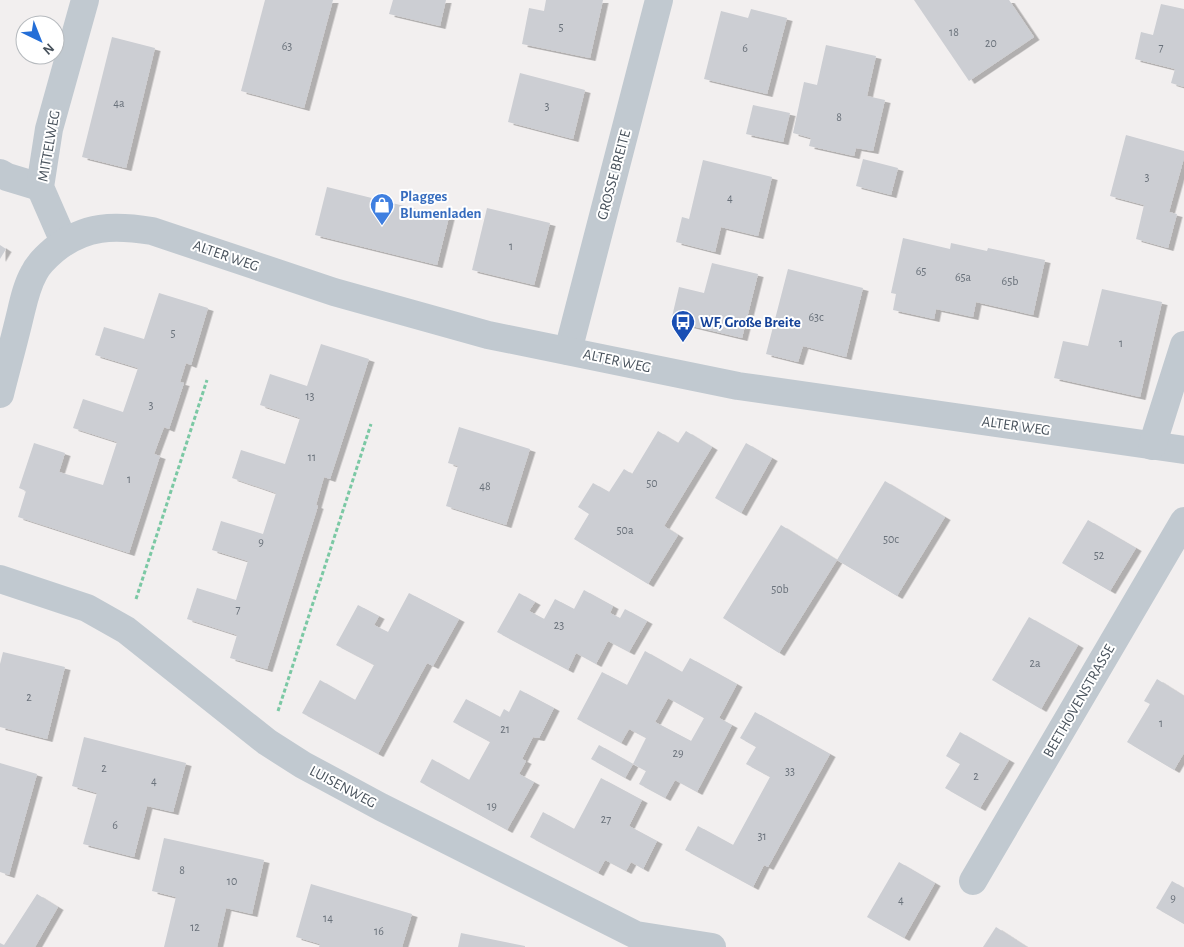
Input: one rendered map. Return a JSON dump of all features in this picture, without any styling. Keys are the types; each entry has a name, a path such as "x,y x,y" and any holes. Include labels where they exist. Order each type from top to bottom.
{"street":[{"name":"MITTELWEG","path":"64,242 40,187 49,129 85,0"},
{"name":"GROSSE BREITE","path":"568,351 659,0"},
{"path":"0,173 40,187"},
{"name":"ALTER WEG","path":"64,242 97,228 124,227 152,230 334,292 488,335 738,386 1184,450"},
{"path":"0,394 25,294 34,272 47,256 64,242"},
{"path":"1152,446 1184,345"},
{"name":"BEETHOVENSTRASSE","path":"973,881 1184,521"},
{"name":"LUISENWEG","path":"0,579 87,608 126,630 267,742 303,765 381,807 636,935 712,947"}],"path":[{"path":"126,630 206,380"},
{"path":"267,742 371,424"}],"building":[{"path":"265,0 333,0 304,108 241,91"},
{"path":"393,0 446,0 440,26 389,14"},
{"path":"546,0 603,0 590,58 522,44 529,8 544,11"},
{"path":"914,0 1009,0 1034,37 969,81"},
{"path":"1161,4 1184,9 1184,87 1171,83 1175,69 1135,59 1141,32 1153,35"},
{"path":"751,9 787,18 767,94 704,79 721,11 748,18"},
{"path":"112,37 155,48 126,168 82,157"},
{"path":"826,45 876,56 867,96 885,100 873,151 856,148 854,156 809,146 811,138 793,133 804,82 817,85"},
{"path":"520,73 585,90 573,139 508,122"},
{"path":"753,105 790,113 783,142 746,134"},
{"path":"1126,135 1184,151 1184,158 1169,212 1177,214 1168,248 1136,239 1144,205 1110,196"},
{"path":"863,159 898,168 891,195 856,186"},
{"path":"703,160 772,177 758,236 721,227 715,252 676,242 682,217 689,219"},
{"name":"Plagges Blumenladen","path":"327,187 449,217 437,265 315,235"},
{"path":"487,208 550,223 534,285 472,270"},
{"path":"903,238 950,249 951,243 987,251 988,248 1045,260 1033,315 976,302 973,317 936,309 934,319 893,310 896,294 891,293"},
{"path":"0,245 6,249 0,259"},
{"path":"712,263 758,274 742,338 671,321 679,287 704,293"},
{"path":"788,269 863,288 846,357 803,346 798,362 766,354"},
{"path":"1102,289 1162,302 1140,397 1054,378 1063,341 1088,346"},
{"path":"159,293 208,308 191,365 186,363 180,382 184,383 169,429 164,427 154,454 160,456 129,553 18,517 26,491 19,488 34,443 65,453 59,472 103,485 117,442 73,428 83,399 123,412 138,368 95,355 104,327 144,339"},
{"path":"321,344 369,359 330,479 324,477 316,505 318,506 267,669 230,658 237,635 187,619 197,588 236,600 248,561 212,550 221,521 263,534 276,493 232,478 241,450 285,464 300,418 260,405 270,374 307,386"},
{"path":"459,427 530,449 506,525 446,506 458,466 448,463"},
{"path":"658,431 678,443 686,431 712,447 664,526 678,535 648,584 574,539 589,514 578,507 593,483 609,492 624,469 632,474"},
{"path":"746,443 772,458 741,513 715,498"},
{"path":"885,481 945,517 897,596 837,560"},
{"path":"1088,520 1136,548 1110,591 1062,563"},
{"path":"781,525 837,560 779,653 723,618"},
{"path":"584,590 613,606 610,613 620,618 625,609 647,621 629,652 608,641 596,664 576,653 568,670 497,632 519,593 535,602 529,611 544,619 555,599 574,609"},
{"path":"409,593 459,619 433,666 427,663 378,754 302,713 320,680 355,700 374,665 336,645 358,605 379,616 374,625 388,632"},
{"path":"1029,617 1078,645 1041,709 992,680"},
{"path":"645,651 682,672 690,658 737,684 719,718 732,725 697,792 675,780 665,798 639,784 646,771 633,764 646,738 629,729 621,743 577,719 602,672 627,685","holes":["668,698 704,718 691,741 655,722"]},
{"path":"3,652 65,667 47,739 0,727 0,664"},
{"path":"1157,679 1184,696 1184,753 1174,770 1127,742 1150,704 1144,701"},
{"path":"520,690 554,708 539,738 533,737 522,759 526,761 519,774 534,782 507,830 420,782 432,759 469,780 490,742 453,722 466,699 500,717 504,709 509,712"},
{"path":"755,712 830,754 768,867 764,865 753,887 685,850 698,826 733,845 770,777 746,764 756,747 740,738"},
{"path":"960,732 1009,760 980,808 945,788 960,764 946,756"},
{"path":"84,737 186,763 173,812 147,806 134,857 83,844 97,793 72,786"},
{"path":"599,745 633,764 625,778 591,759"},
{"path":"0,763 37,774 9,875 0,872"},
{"path":"601,778 642,800 629,826 657,841 643,869 631,862 626,871 605,860 598,873 530,837 543,812 574,829"},
{"path":"164,838 264,860 252,914 226,908 217,947 164,947 176,897 152,891"},
{"path":"899,862 935,883 904,938 867,917"},
{"path":"1172,881 1184,888 1184,924 1156,908"},
{"path":"311,884 412,914 402,947 319,947 320,944 296,937"},
{"path":"37,894 58,907 35,947 0,947 0,943 4,945"},
{"path":"996,927 1027,947 983,947"},
{"path":"461,933 525,946 525,947 458,947"}],"place":[{"name":"Plagges Blumenladen","path":"382,226"},
{"name":"WF, Große Breite","path":"683,343"}]}
